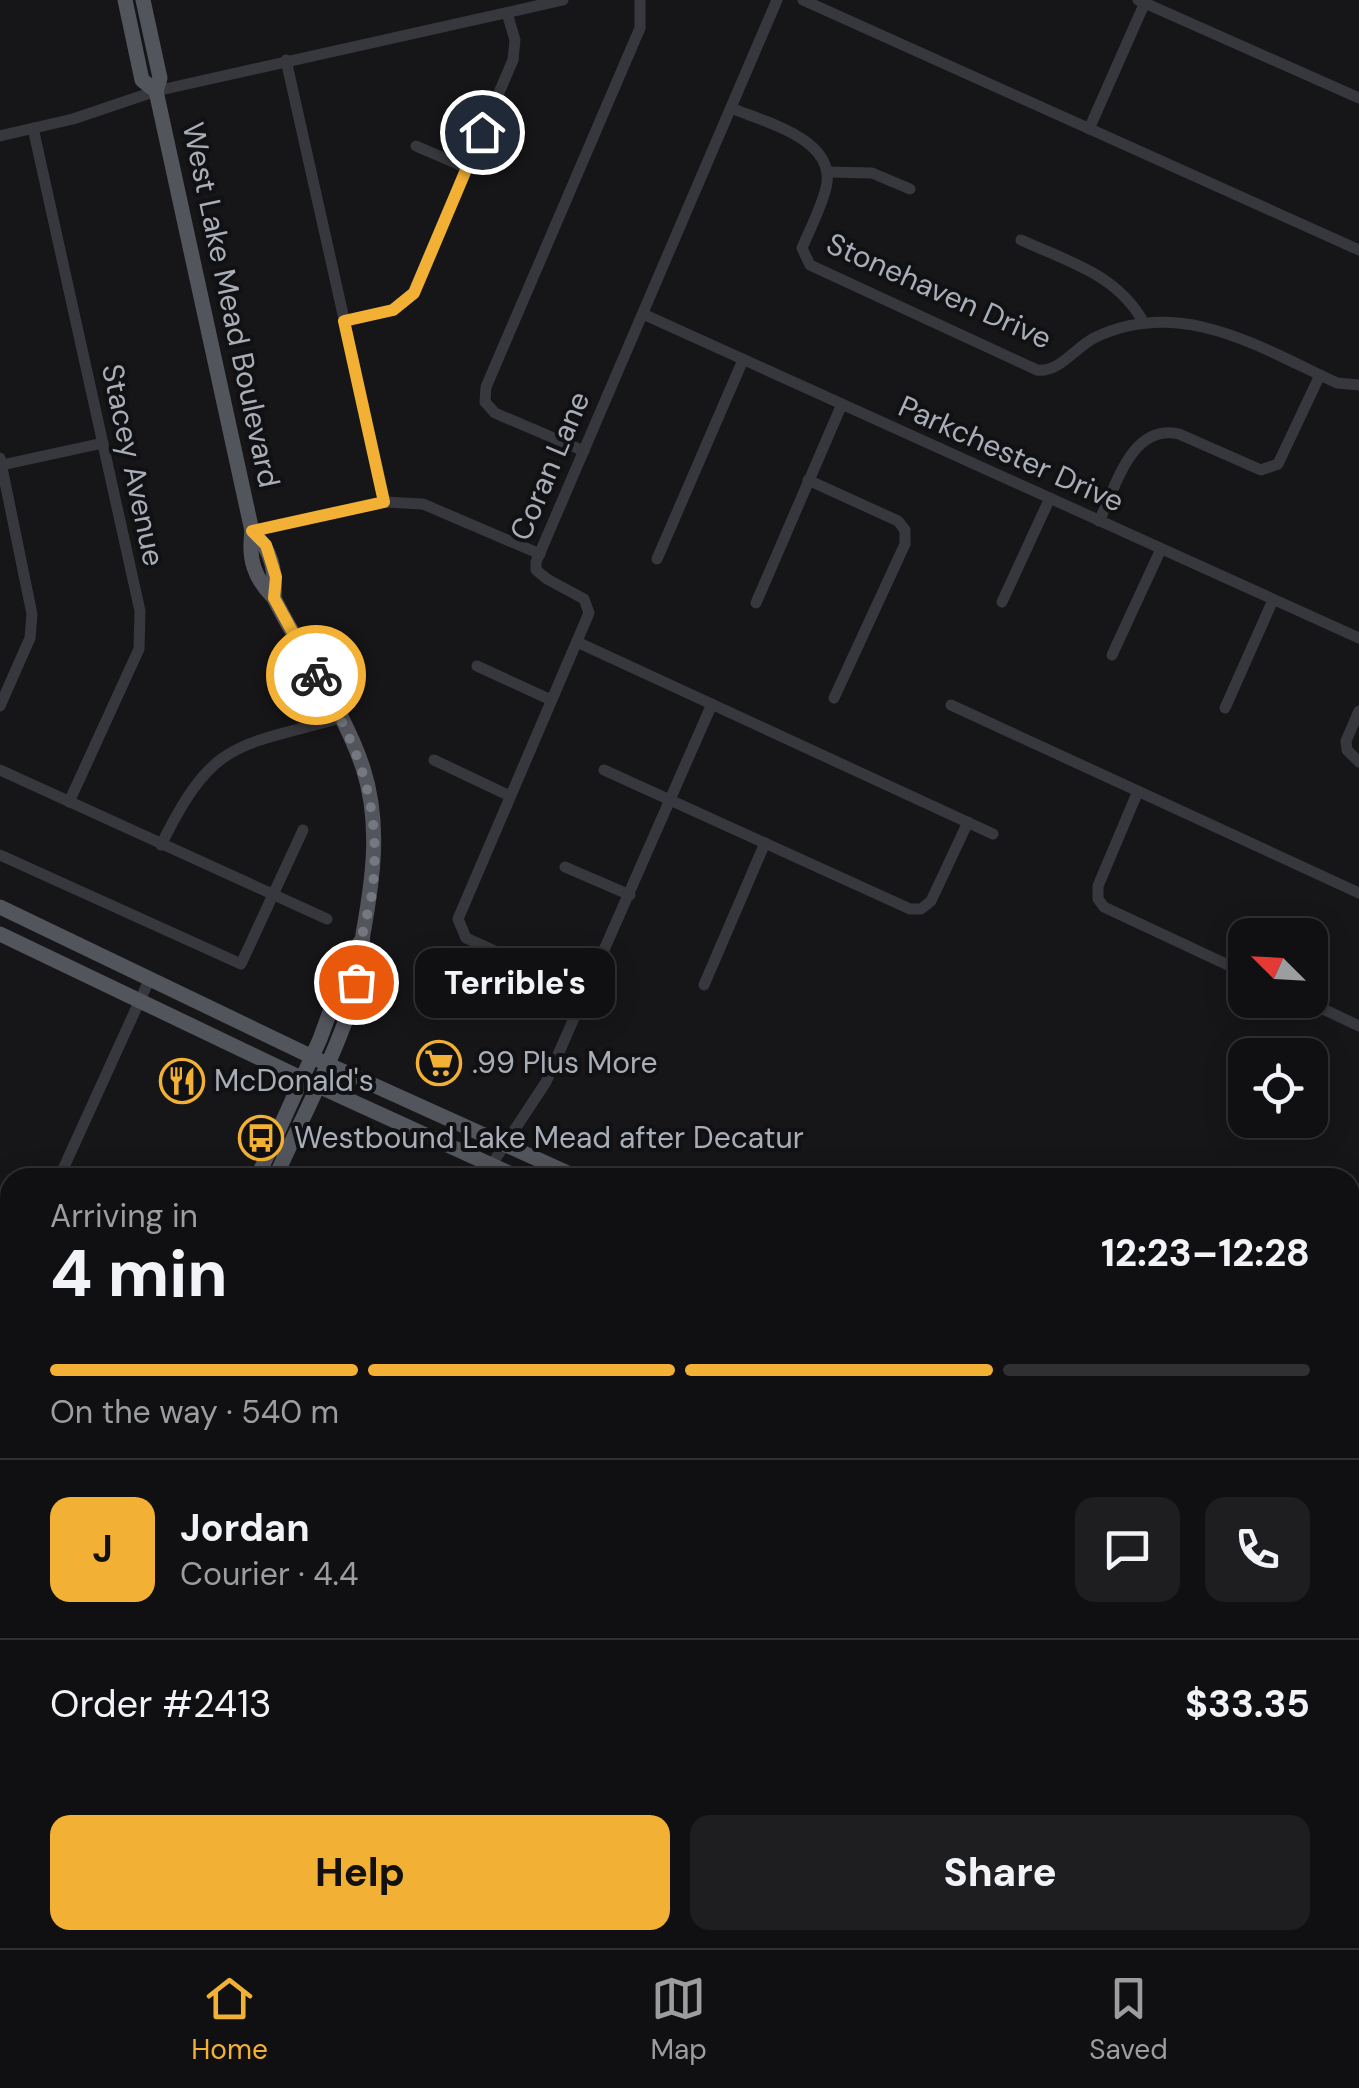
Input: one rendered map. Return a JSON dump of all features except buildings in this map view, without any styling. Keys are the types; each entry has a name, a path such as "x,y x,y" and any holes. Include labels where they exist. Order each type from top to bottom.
{"main road":[{"name":"West Lake Mead Boulevard","path":"125,0 142,80 156,92"},
{"name":"West Lake Mead Boulevard","path":"144,0 160,78 156,92 252,531 266,545 276,577 274,598 341,718 364,771 372,811 373,876 362,941 364,961 310,1082 279,1168"},
{"path":"0,907 319,1061 557,1168"},
{"path":"0,934 500,1168"},
{"name":"West Lake Mead Boulevard","path":"262,1168 310,1082"}],"street":[{"path":"0,136 286,60 563,0"},
{"path":"584,452 495,413 484,402 486,387 640,28 640,0"},
{"name":"Coran Lane","path":"586,992 466,938 458,919 577,642 588,605 584,598 547,580 536,570 540,554 778,0"},
{"path":"803,0 1359,250"},
{"path":"1089,130 1143,1 1359,98"},
{"path":"344,321 393,310 414,293 513,60 516,40 507,14"},
{"path":"286,60 384,502"},
{"path":"731,108 806,142 817,150 827,172 872,173 910,189"},
{"name":"Stacey Avenue","path":"33,128 140,611 139,649 69,802"},
{"path":"416,146 467,168"},
{"name":"Stonehaven Drive","path":"827,172 826,186 802,248 810,264 1046,371 1096,337 1144,322 1176,320 1212,327 1337,383 1359,385"},
{"path":"1021,240 1114,283 1132,300 1144,322"},
{"name":"Parkchester Drive","path":"643,314 1359,638"},
{"path":"657,559 743,360"},
{"path":"1100,521 1135,446 1152,434 1179,434 1261,470 1278,464 1320,375"},
{"path":"756,603 842,404"},
{"path":"0,706 30,638 32,614 1,462 103,442"},
{"path":"808,480 898,521 905,530 904,544 834,698"},
{"path":"1002,602 1050,498"},
{"path":"252,531 384,502 423,504 540,554"},
{"path":"1112,655 1161,549"},
{"path":"1225,708 1273,600"},
{"path":"577,642 993,834"},
{"path":"477,666 551,700"},
{"path":"492,1164 546,1082 712,704"},
{"path":"951,705 1359,892"},
{"path":"1359,711 1346,750 1359,762"},
{"path":"162,845 191,789 218,759 249,742 341,718"},
{"path":"434,760 510,796"},
{"path":"0,770 328,919"},
{"path":"604,770 910,909 921,909 930,901 968,822"},
{"path":"1138,791 1098,886 1098,898 1104,907 1228,965"},
{"path":"0,855 241,964 303,830"},
{"path":"704,985 766,843"},
{"path":"565,867 630,895"},
{"path":"63,1168 150,978"},
{"path":"1328,1011 1359,1026"}],"way so far":[{"path":"316,675 355,745 372,811 372,895 362,941 364,961 356,982"}],"place":[{"name":"Terrible's","path":"356,982"},
{"name":".99 Plus More","path":"439,1063"},
{"name":"McDonald's","path":"182,1081"},
{"name":"Westbound Lake Mead after Decatur","path":"261,1138"}],"route":[{"path":"316,675 274,598 276,577 266,545 252,531 384,502 344,321 393,310 414,293 482,132"}]}
